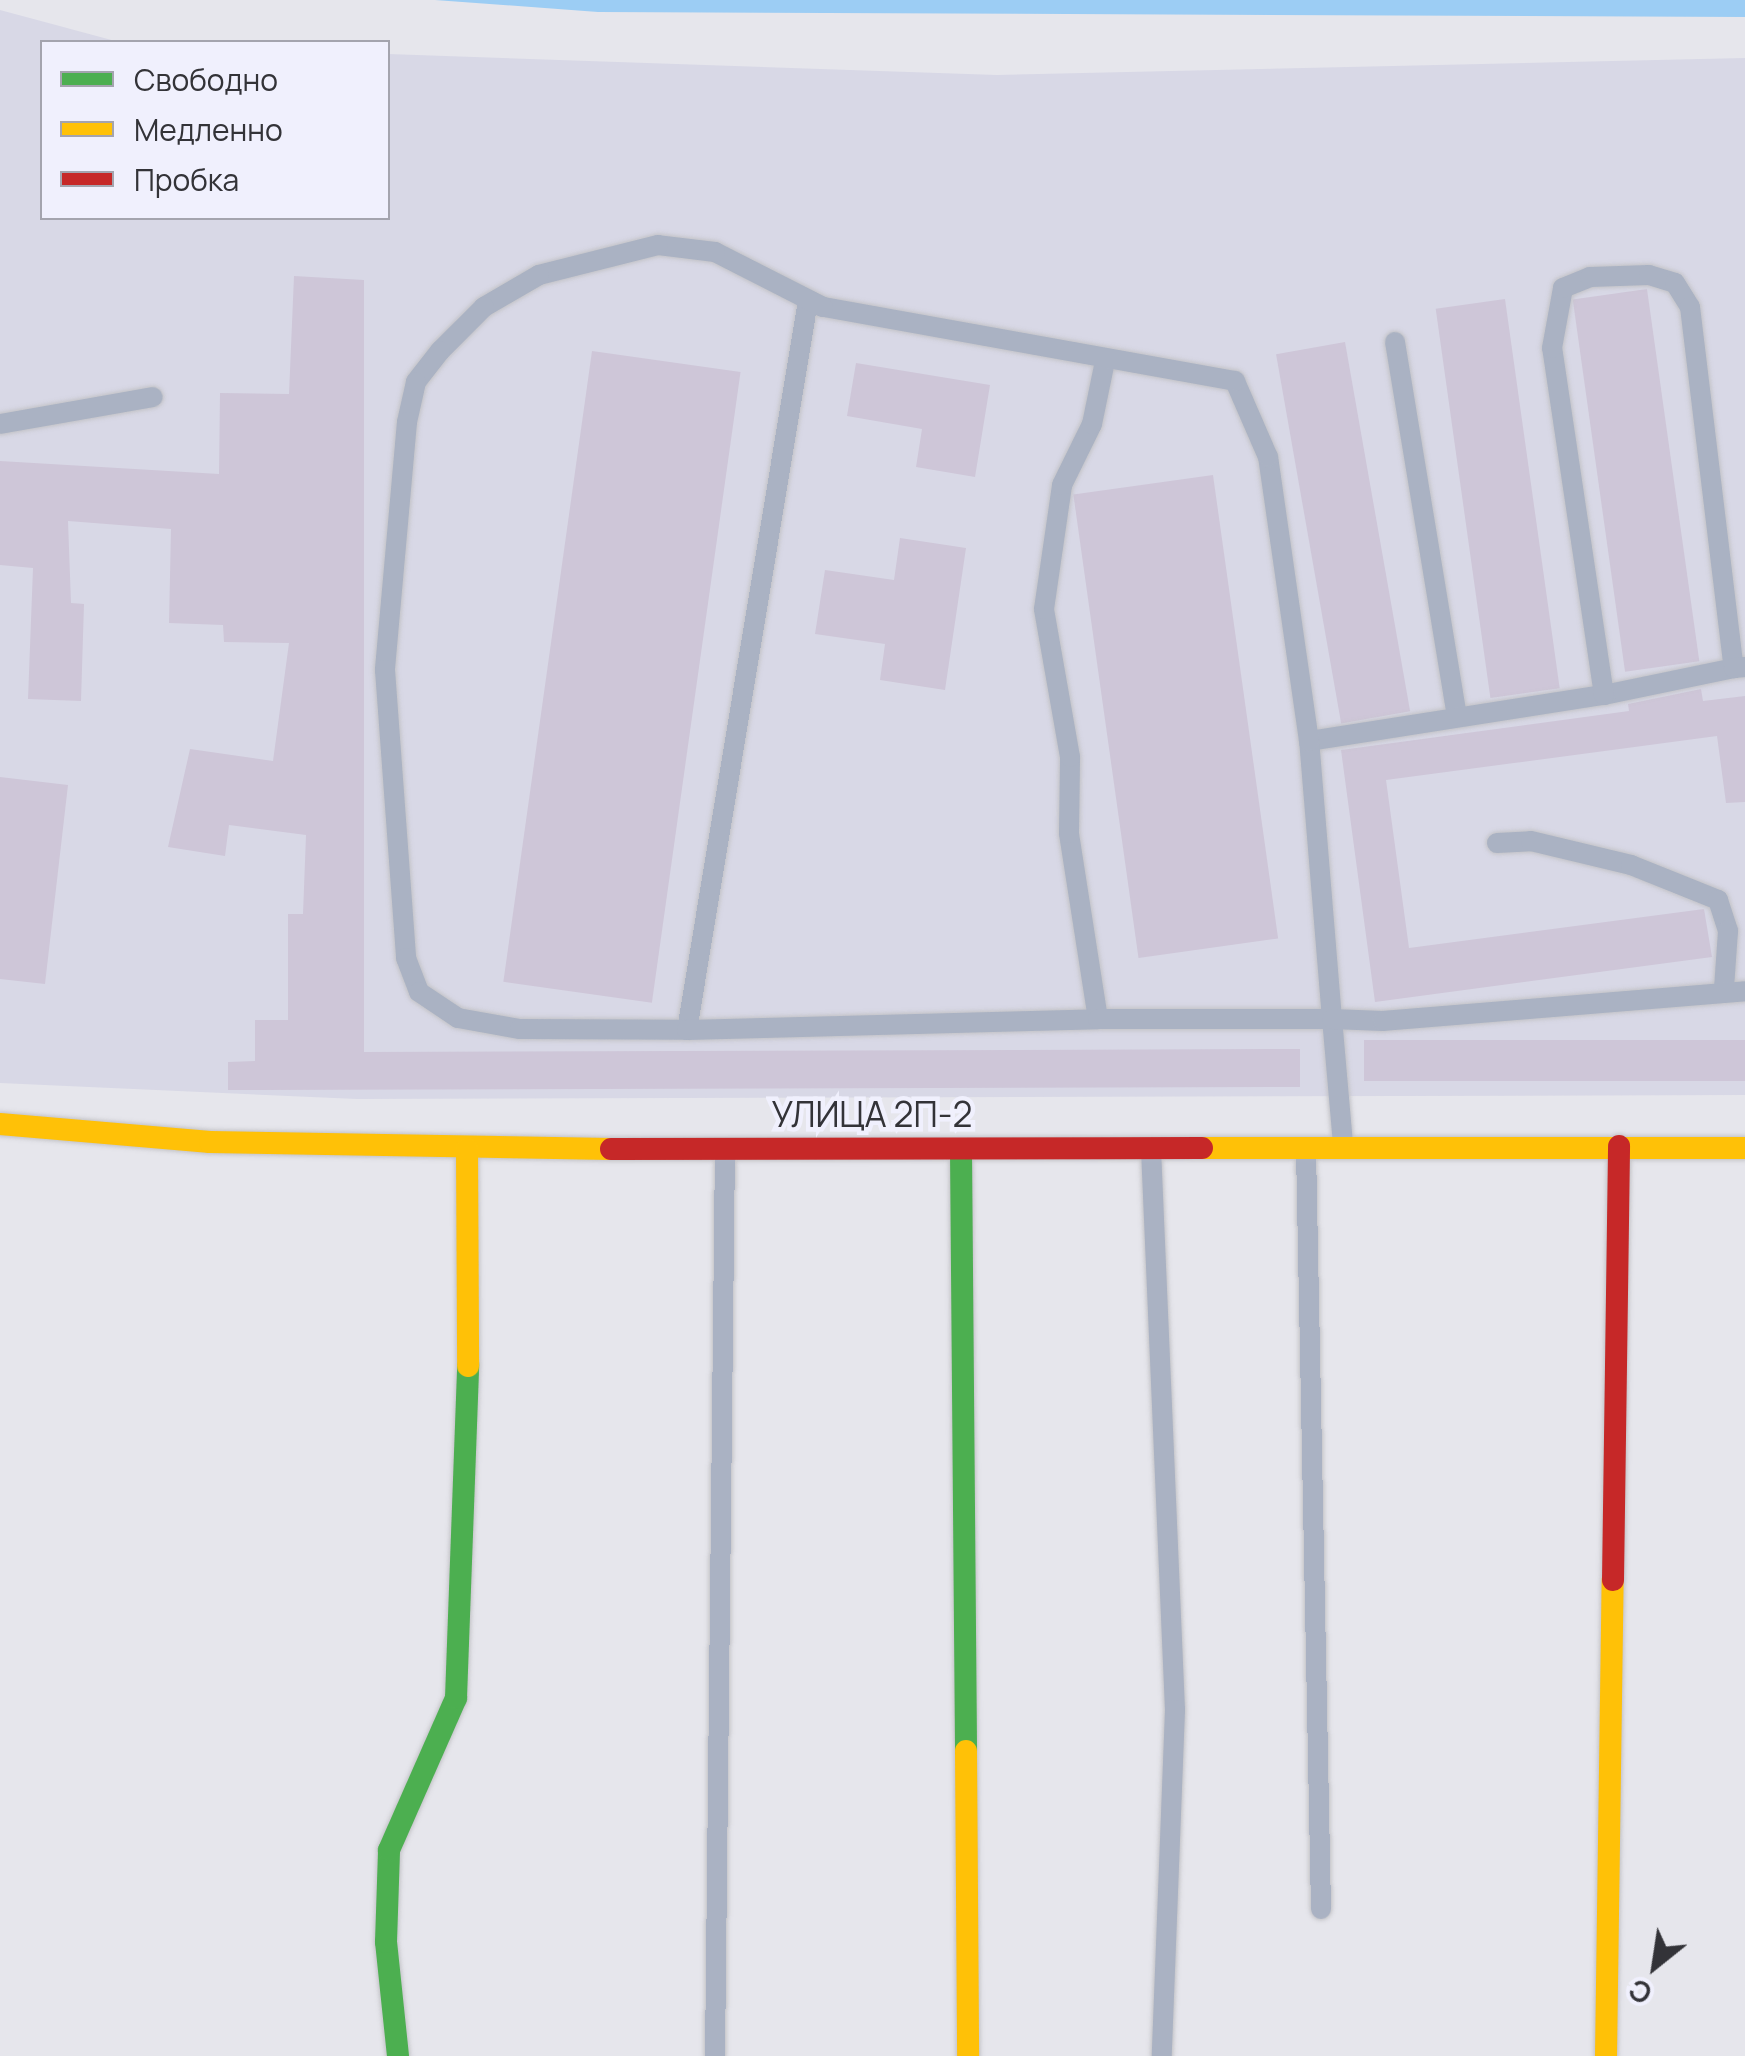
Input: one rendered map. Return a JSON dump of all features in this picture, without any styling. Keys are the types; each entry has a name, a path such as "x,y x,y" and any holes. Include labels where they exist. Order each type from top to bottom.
{"street":[{"name":"УЛИЦА 2П-2","path":"0,1124 210,1142 467,1149 1745,1148"},
{"path":"1606,2056 1618,1146"},
{"path":"398,2056 386,1942 389,1850 456,1698 472,1264 467,1149"},
{"path":"960,1150 968,2056"}],"lane":[{"path":"1343,1146 1332,1019 1308,741 1268,456 1252,406 1236,380 1212,370 1105,361 808,301 715,252 658,245 539,275 484,307 440,351 416,382 407,422 385,670 406,958 418,992 458,1018 520,1029 687,1030 1098,1019 1332,1019 1477,1018 1735,989 1728,931 1718,900 1631,865 1532,841 1497,843"},
{"path":"1308,741 1604,694 1740,668 1690,306 1676,283 1649,275 1590,277 1563,288 1552,348 1604,694"},
{"path":"687,1030 808,301"},
{"path":"1395,342 1457,717"},
{"path":"1098,1019 1068,833 1070,757 1044,609 1062,485 1092,424 1105,361"},
{"path":"0,424 153,397"},
{"path":"1151,1147 1175,1710 1162,2056"},
{"path":"1306,1147 1321,1909"},
{"path":"715,2056 725,1148"}],"shaded area":[{"path":"0,10 112,40 40,40 40,220 390,220 390,54 997,75 1745,58 1745,1095 357,1099 0,1083"}],"water":[{"path":"435,0 1745,0 1745,17 598,12"}],"building":[{"path":"294,276 364,280 364,1052 1300,1049 1300,1087 228,1090 228,1062 255,1061 255,1020 288,1020 288,914 303,914 306,835 229,825 225,856 168,847 190,749 273,761 289,643 224,642 223,625 169,623 171,529 68,521 71,603 84,604 81,701 28,699 33,568 0,565 0,461 219,474 220,393 289,394"},
{"path":"1647,289 1699,661 1625,672 1573,299"},
{"path":"1505,299 1560,688 1490,698 1436,309"},
{"path":"1345,342 1410,711 1341,723 1276,354"},
{"path":"592,351 741,372 652,1003 503,982"},
{"path":"856,363 990,385 975,477 916,467 922,429 847,416"},
{"path":"1213,475 1278,938 1139,958 1073,495"},
{"path":"900,538 966,548 945,690 880,680 885,644 815,634 825,570 894,580"},
{"path":"1701,689 1703,701 1745,696 1745,802 1726,803 1717,736 1386,780 1409,948 1704,909 1712,957 1375,1002 1341,750 1629,711 1628,704"},
{"path":"0,777 68,785 45,984 0,979"},
{"path":"1364,1040 1745,1040 1745,1081 1364,1081"}],"traffic: fast":[{"path":"961,1150 966,1751"},
{"path":"398,2056 386,1942 389,1850 456,1698 468,1366"}],"traffic: slow":[{"path":"0,1124 210,1142 611,1149"},
{"path":"1202,1148 1745,1148"},
{"path":"467,1149 468,1366"},
{"path":"1606,2056 1613,1580"},
{"path":"966,1751 968,2056"}],"traffic: jam":[{"path":"1613,1580 1619,1146"},
{"path":"611,1149 1202,1148"}]}
